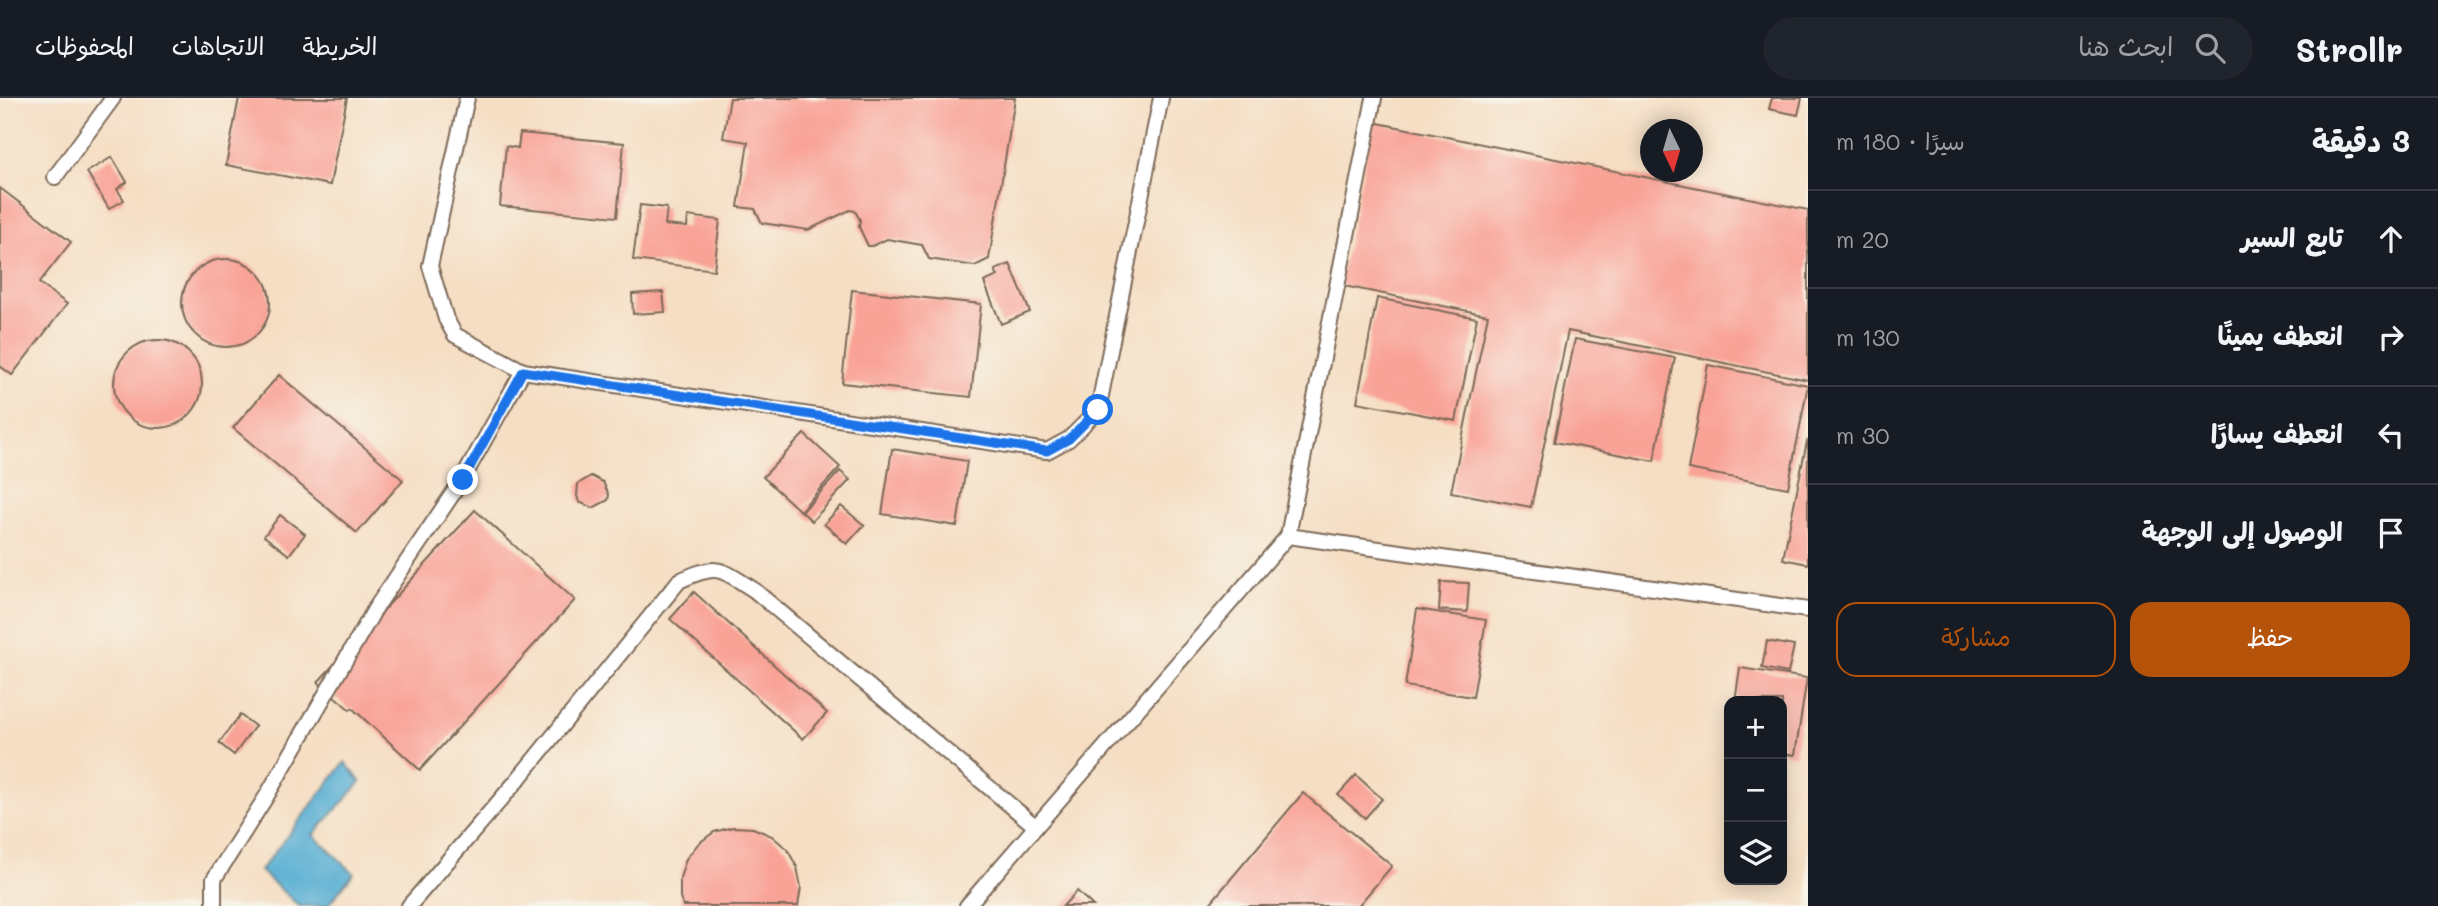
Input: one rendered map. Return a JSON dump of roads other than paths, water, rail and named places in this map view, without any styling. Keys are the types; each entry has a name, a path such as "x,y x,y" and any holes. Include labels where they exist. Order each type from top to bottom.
{"lane":[{"path":"55,177 113,98"},
{"path":"467,98 430,266 446,319 455,335 523,371 1047,451 1069,439 1098,410 1161,98"},
{"path":"967,906 1288,537 1374,98"},
{"path":"214,906 214,879 266,797 375,609 463,480 523,371"},
{"path":"1288,537 1808,610"},
{"path":"410,906 515,783 679,581 704,569 724,571 754,590 1035,826"}],"water":[{"path":"345,762 361,782 313,835 354,873 327,906 299,906 260,871"}]}
